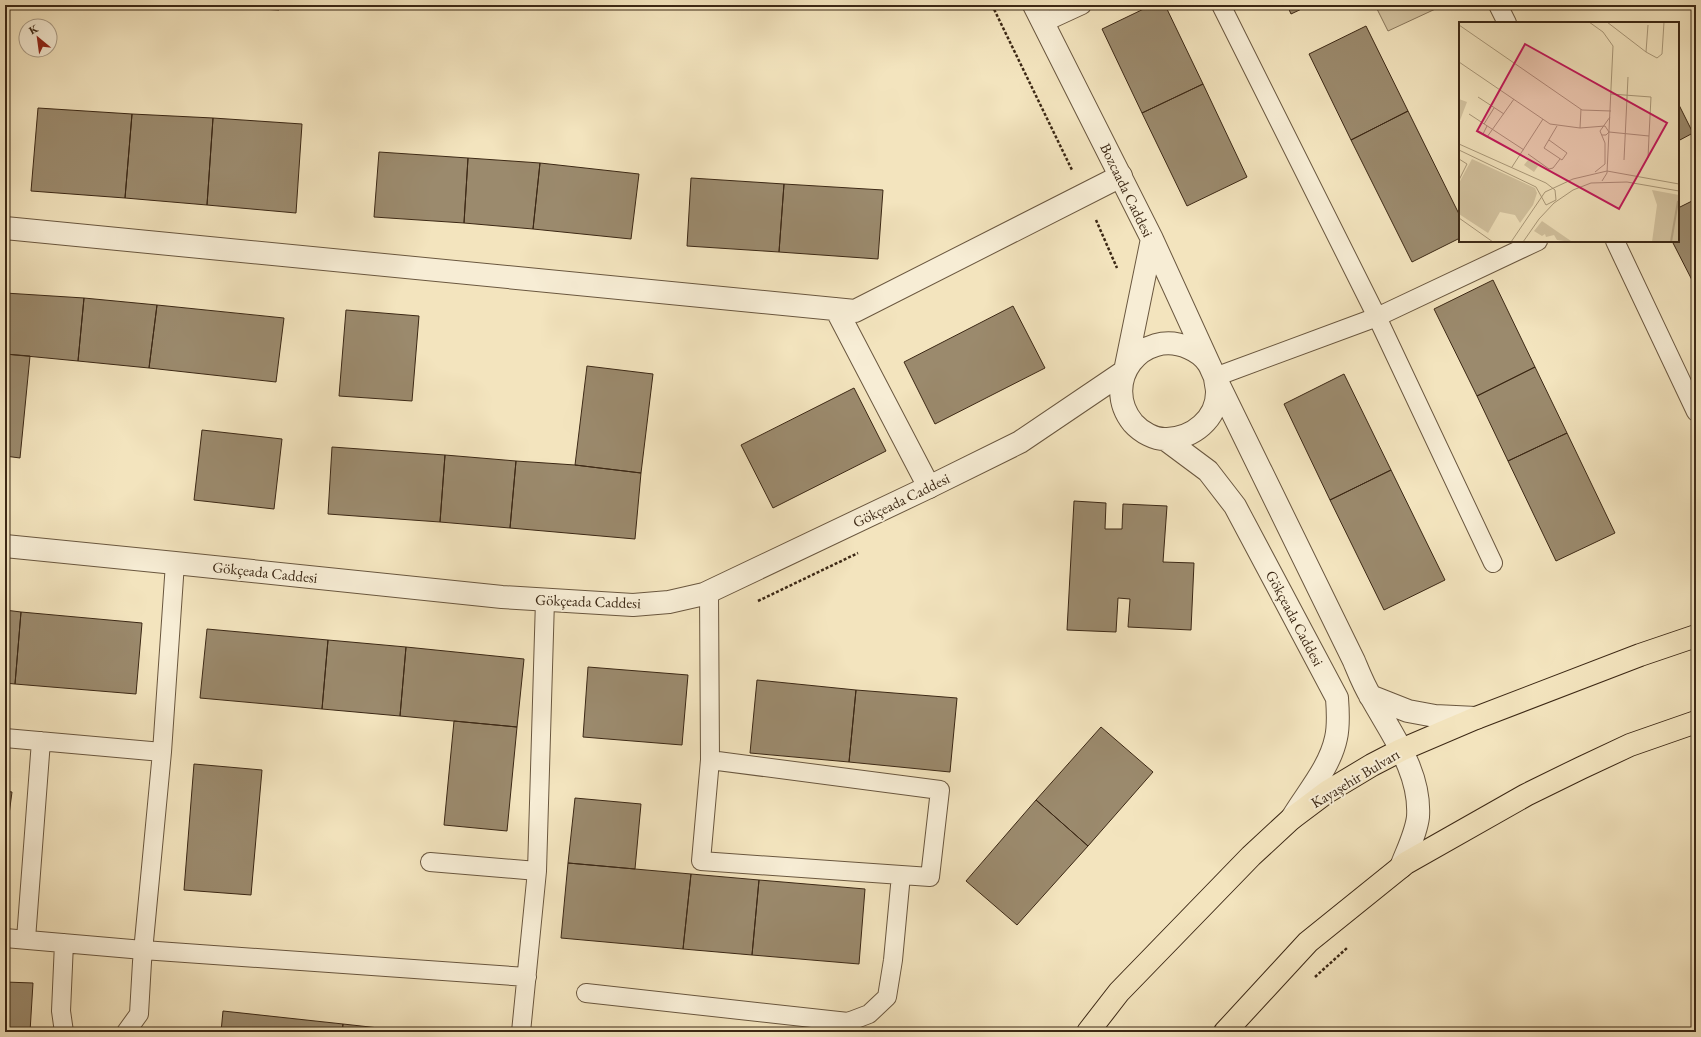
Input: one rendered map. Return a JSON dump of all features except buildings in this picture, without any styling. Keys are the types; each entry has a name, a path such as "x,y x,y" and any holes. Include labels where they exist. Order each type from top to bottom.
{"main road":[{"name":"Kayaşehir Bulvarı","path":"1088,1032 1119,992 1250,856 1291,819 1327,792 1372,765 1401,750 1476,718 1640,655 1696,636"},
{"path":"1225,1032 1308,942 1401,866 1526,795 1630,745 1696,722"}],"street":[{"name":"Bozcaada Caddesi","path":"1039,14 1152,239 1215,377"},
{"path":"5,228 855,311 1121,176"},
{"path":"1152,239 1121,386 1121,401 1127,416 1137,428 1143,432 1150,436 1165,440 1180,438 1195,432 1206,421 1214,408 1217,392 1215,377"},
{"path":"836,309 930,487"},
{"path":"1125,371 1135,357 1148,348 1164,344 1180,344 1196,351 1207,362 1370,696 1401,750 1415,786 1418,818 1415,832 1401,866"},
{"name":"Gökçeada Caddesi","path":"5,546 175,562 502,597 632,605 669,602 704,594 930,487 1020,442 1125,371"},
{"name":"Gökçeada Caddesi","path":"1165,440 1208,471 1235,506 1337,698 1338,717 1336,738 1326,763 1291,819"},
{"path":"1370,696 1408,711 1435,716 1476,718"}],"lane":[{"path":"1039,14 1082,5"},
{"path":"1221,5 1377,317 1493,562"},
{"path":"1498,5 1506,22"},
{"path":"1215,377 1377,317 1536,242"},
{"path":"1615,242 1696,412"},
{"path":"126,1032 139,1014 143,950 162,752 175,562"},
{"path":"709,591 710,760 701,861 930,877 940,790 710,760"},
{"path":"521,1032 537,871 546,600"},
{"path":"5,738 162,752"},
{"path":"26,940 41,741"},
{"path":"430,862 537,871"},
{"path":"586,993 848,1022 855,1020 868,1014 887,997 893,960 901,875"},
{"path":"5,938 143,950 527,977"},
{"path":"64,943 61,1011 64,1032"}],"path":[{"path":"992,5 1084,195 1116,264 1117,271"},
{"path":"753,603 859,553"},
{"path":"1314,978 1348,947"}],"shaded area":[{"path":"1375,5 1444,5 1388,31"}]}
